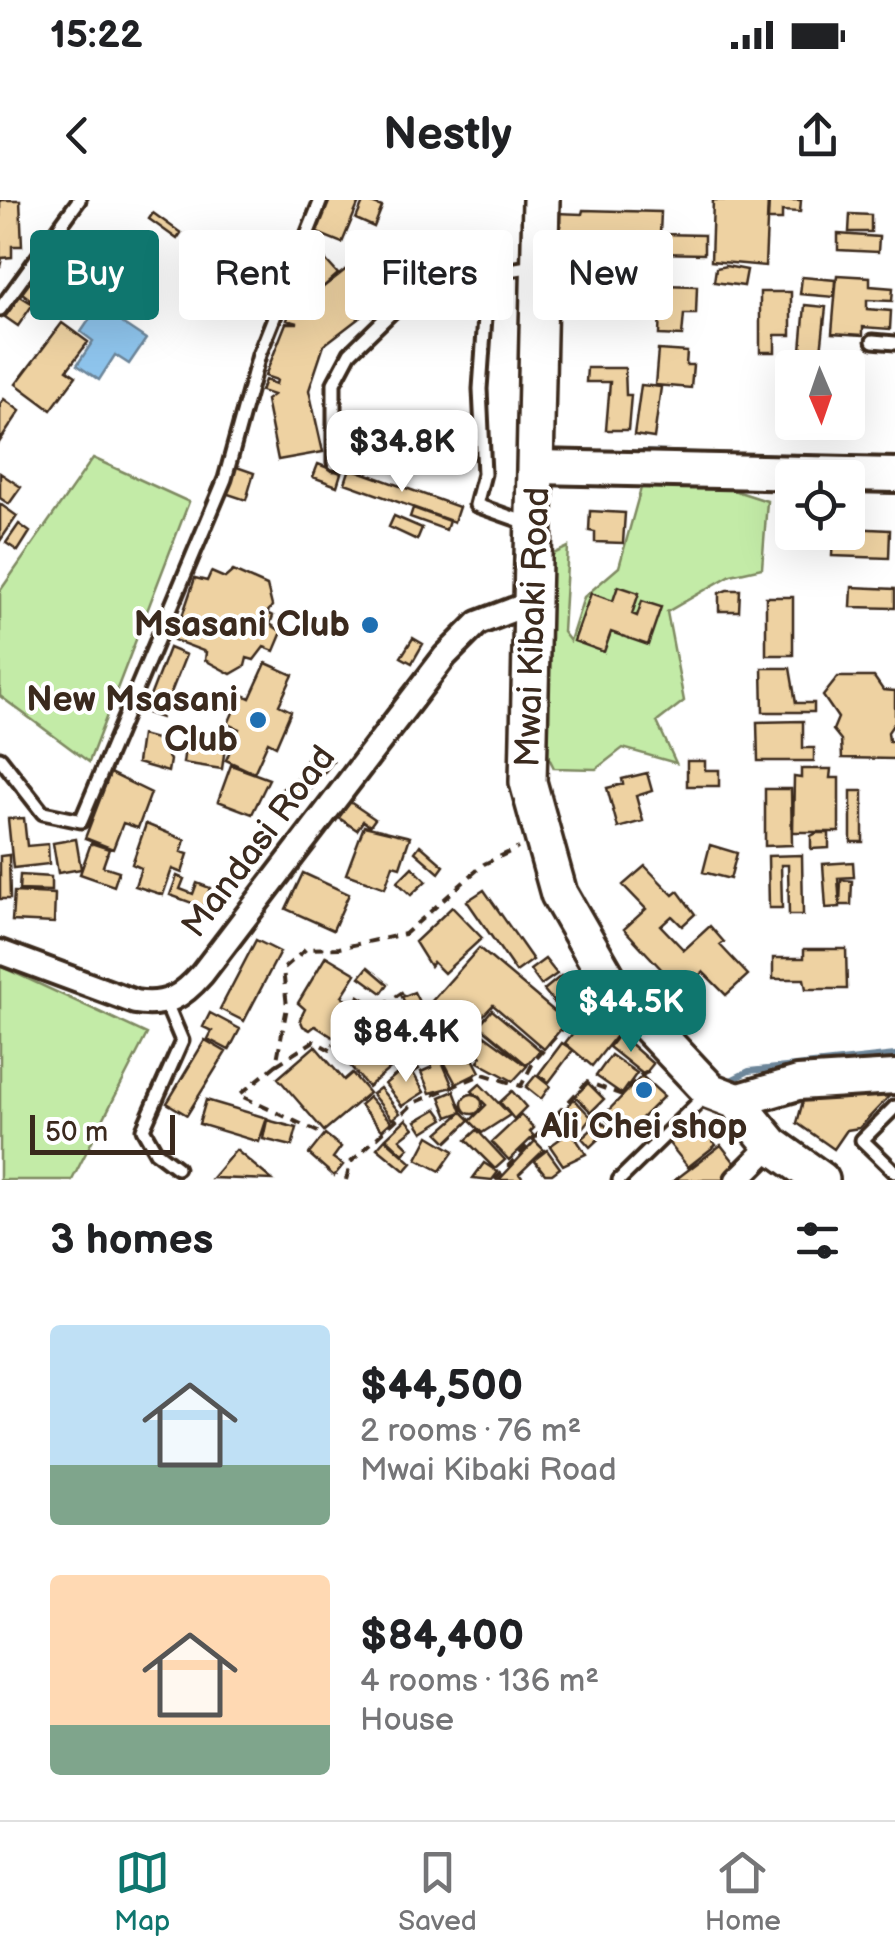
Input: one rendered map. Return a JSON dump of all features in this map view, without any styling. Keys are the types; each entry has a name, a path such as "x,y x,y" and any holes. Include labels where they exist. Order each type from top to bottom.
{"main road":[{"name":"Mwai Kibaki Road","path":"539,230 541,200"},
{"name":"Mwai Kibaki Road","path":"537,320 537,467 528,604 528,782 540,837 559,894 613,988 683,1062 772,1144 821,1180"},
{"path":"537,467 895,475"},
{"path":"723,1096 798,1083 895,1076"}],"street":[{"name":"Mandasi Road","path":"166,1003 202,974 463,636 478,622 528,604"},
{"path":"0,952 112,996 153,1005 166,1003"},
{"path":"737,1180 772,1144"}],"lane":[{"path":"0,308 80,200"},
{"path":"0,758 42,813 81,822 224,479 260,356 321,200"},
{"path":"531,524 476,505 484,474 480,390 488,274 533,266"},
{"path":"334,462 334,383 350,352 384,320"},
{"path":"874,341 895,343"},
{"path":"166,1003 182,1041 143,1129 156,1152 177,1168"},
{"path":"619,1180 723,1096"},
{"path":"895,1106 862,1140 895,1172"}],"path":[{"path":"276,1065 287,1007 284,969 306,949 339,948 406,934 484,864 540,837"},
{"path":"346,1180 351,1162 421,1098 444,1093 483,1074 521,1086 522,1078 578,1008 613,988"},
{"path":"318,1132 239,1096 276,1065 314,1041 340,1056 366,1043 383,1028 387,1002 403,992"},
{"path":"495,1180 587,1082 622,1095 656,1067 683,1062"}],"green space":[{"path":"93,458 189,502 89,762 0,696 0,591"},
{"path":"711,483 767,501 762,568 731,575 667,612 684,701 657,722 676,763 623,748 596,769 554,768 532,724 530,565 568,547 563,632 570,641 584,597 619,567 641,488"},
{"path":"0,966 147,1034 72,1180 0,1180"}],"water":[{"path":"89,320 118,320 146,339 129,364 115,355 99,380 77,365 93,341 81,332"}],"building":[{"path":"0,200 20,200 22,246 12,246 12,257 2,258 0,267"},
{"path":"328,200 360,200 342,243 325,236 325,230 316,230"},
{"path":"364,200 382,207 374,227 356,219"},
{"path":"713,200 768,200 765,266 711,261"},
{"path":"769,200 801,200 800,212 782,211 782,220 768,220"},
{"path":"583,210 661,212 660,230 556,230 556,213 582,214"},
{"path":"153,213 179,232 179,236 177,239 149,219"},
{"path":"850,214 871,215 871,232 849,232"},
{"path":"673,234 704,235 704,254 673,253"},
{"path":"838,234 879,237 878,252 838,250"},
{"path":"325,259 338,274 325,285"},
{"path":"716,268 747,270 744,286 714,282"},
{"path":"345,270 345,320 357,320 324,345 309,390 323,452 278,460 266,400 273,395 261,391 265,380 276,384 277,380 265,376 286,323 298,323 287,320 325,320 325,286"},
{"path":"837,275 870,277 870,286 893,288 892,301 867,300 867,309 891,311 890,329 863,327 863,335 832,333"},
{"path":"802,277 835,280 834,297 800,294"},
{"path":"30,282 30,299 22,293"},
{"path":"673,285 697,286 696,314 684,314 682,336 659,335 660,320 673,320"},
{"path":"760,292 791,292 791,335 775,335 775,352 760,352"},
{"path":"20,296 30,302 18,326 5,317"},
{"path":"805,305 826,307 821,350 801,350"},
{"path":"62,323 88,342 67,370 76,376 51,410 16,384"},
{"path":"658,350 687,352 686,365 693,365 691,388 655,385"},
{"path":"587,368 625,368 626,395 631,395 628,430 606,430 610,382 586,382"},
{"path":"641,385 661,387 654,438 634,435"},
{"path":"4,399 20,411 0,441 0,404"},
{"path":"318,464 341,473 337,486 313,477"},
{"path":"231,465 254,473 246,500 222,492"},
{"path":"350,468 459,507 454,522 345,483"},
{"path":"0,473 21,487 9,504 0,498"},
{"path":"0,504 17,516 0,541"},
{"path":"413,508 449,521 446,530 410,517"},
{"path":"590,511 625,513 623,543 595,542 595,532 589,531"},
{"path":"394,516 422,528 417,540 389,527"},
{"path":"19,524 30,532 18,551 6,543"},
{"path":"865,529 890,530 889,558 832,556 832,550 865,550"},
{"path":"233,571 267,586 272,606 267,613 273,616 270,624 282,632 274,651 264,647 254,660 247,658 245,666 231,674 205,660 206,652 174,640 195,578 207,581 211,572 225,578"},
{"path":"618,586 639,593 632,614 637,616 642,601 661,607 648,645 611,632 604,652 574,641 591,593 613,601"},
{"path":"852,587 895,589 895,608 851,607"},
{"path":"740,590 739,611 719,611 719,593"},
{"path":"766,597 793,597 793,655 766,655"},
{"path":"413,638 423,644 412,663 401,657"},
{"path":"169,648 186,655 161,718 144,712"},
{"path":"266,663 293,675 279,705 291,711 276,746 268,742 254,773 226,760 239,729 228,724 241,694 250,698"},
{"path":"762,668 790,668 796,703 814,703 814,712 763,712"},
{"path":"838,677 874,677 883,690 895,691 895,722 888,732 889,741 895,742 895,759 842,758 841,740 833,730 838,718 823,696"},
{"path":"803,721 803,748 814,748 814,761 758,761 757,722"},
{"path":"141,735 156,739 170,760 168,772 137,763"},
{"path":"186,740 225,747 222,769 183,763"},
{"path":"311,751 333,762 296,807 277,793 299,776"},
{"path":"687,761 705,761 705,770 719,770 719,786 687,786"},
{"path":"231,765 269,779 252,814 218,801"},
{"path":"801,769 831,769 830,778 839,778 839,832 793,832 794,777 801,778"},
{"path":"110,773 151,793 138,828 123,823 113,849 85,838"},
{"path":"647,773 652,791 636,796 643,821 618,828 607,788 623,784 622,779"},
{"path":"765,789 791,789 792,845 765,846"},
{"path":"851,791 863,791 863,842 851,842"},
{"path":"347,800 375,819 370,826 363,821 357,830 339,818"},
{"path":"24,818 27,846 48,844 49,864 13,868 8,819"},
{"path":"146,824 185,840 181,852 188,854 182,873 172,869 163,895 135,886 141,868 132,864"},
{"path":"364,826 410,837 400,867 393,865 385,888 346,874"},
{"path":"829,833 829,848 811,849 811,836"},
{"path":"76,839 81,869 58,873 53,843"},
{"path":"91,843 109,849 103,866 119,871 114,886 80,874"},
{"path":"420,845 444,866 439,873 415,852"},
{"path":"710,845 737,853 730,879 703,872"},
{"path":"9,855 10,899 0,899 0,856"},
{"path":"802,855 803,915 789,915 788,865 781,865 782,908 769,908 768,856"},
{"path":"853,862 854,877 838,878 840,907 826,908 823,864"},
{"path":"645,866 673,895 678,891 695,914 682,926 672,916 661,926 684,950 710,926 724,942 720,945 748,975 726,995 703,972 684,989 678,987 624,929 646,909 623,885"},
{"path":"412,867 426,881 411,895 397,882"},
{"path":"303,873 349,894 333,930 286,909"},
{"path":"20,875 51,877 51,891 19,890"},
{"path":"177,876 184,879 180,889 193,894 197,883 210,888 203,907 170,895"},
{"path":"841,880 852,881 851,905 840,905"},
{"path":"484,890 533,960 516,972 467,901"},
{"path":"14,892 55,894 54,923 12,921"},
{"path":"452,907 482,938 444,973 433,962 430,966 415,942"},
{"path":"256,940 280,952 244,1021 220,1009"},
{"path":"479,948 567,1022 544,1049 493,1005 476,1023 462,1011 454,1020 432,1001"},
{"path":"804,949 846,949 847,989 806,989 804,979 773,979 773,958 804,958"},
{"path":"326,956 356,974 342,996 356,1007 359,996 377,1007 364,1025 369,1034 355,1035 344,1052 333,1045 336,1039 315,1026 310,1030 300,1019 305,1009 298,1003"},
{"path":"545,959 557,974 541,985 530,970"},
{"path":"368,967 388,984 382,993 360,977"},
{"path":"561,976 577,995 560,1010 544,990"},
{"path":"414,992 423,1010 406,1018 400,1005 405,1003 402,997"},
{"path":"492,1010 540,1050 527,1065 479,1025"},
{"path":"591,1010 619,1032 592,1066 565,1043"},
{"path":"210,1013 240,1029 229,1050 208,1039 212,1031 203,1027"},
{"path":"457,1017 474,1025 462,1050 441,1040"},
{"path":"422,1019 430,1036 415,1043 407,1026"},
{"path":"387,1029 401,1044 407,1039 414,1048 368,1087 347,1062"},
{"path":"476,1029 527,1066 513,1081 478,1062 481,1056 465,1048"},
{"path":"619,1034 653,1064 644,1075 609,1047"},
{"path":"205,1040 226,1052 187,1115 167,1103"},
{"path":"562,1043 573,1050 549,1082 538,1075"},
{"path":"435,1045 453,1087 430,1093 421,1072 432,1067 424,1049"},
{"path":"315,1046 344,1080 352,1073 369,1093 324,1131 278,1078"},
{"path":"455,1048 461,1058 470,1053 480,1072 456,1084 441,1056"},
{"path":"611,1055 637,1073 622,1094 596,1076"},
{"path":"414,1060 419,1069 413,1073 424,1092 402,1106 385,1084"},
{"path":"536,1075 550,1086 541,1099 526,1087"},
{"path":"642,1076 664,1096 624,1136 603,1116"},
{"path":"588,1083 604,1099 591,1112 575,1096"},
{"path":"480,1084 510,1115 482,1133 470,1121 486,1105 472,1091"},
{"path":"380,1088 400,1113 392,1119 372,1094"},
{"path":"895,1090 859,1128 847,1130 834,1149 797,1123 803,1101"},
{"path":"454,1091 462,1112 448,1117 440,1097"},
{"path":"512,1091 526,1107 514,1119 500,1102"},
{"path":"472,1094 482,1104 472,1114 462,1104"},
{"path":"369,1097 391,1122 382,1130 360,1105"},
{"path":"574,1099 591,1117 583,1127 565,1109"},
{"path":"206,1100 267,1118 259,1142 199,1124"},
{"path":"437,1109 444,1119 423,1132 416,1121"},
{"path":"462,1112 470,1120 447,1142 438,1133"},
{"path":"521,1115 534,1128 530,1132 534,1136 509,1160 492,1142"},
{"path":"406,1119 414,1128 400,1139 409,1148 403,1154 386,1138"},
{"path":"267,1120 297,1128 292,1146 263,1139"},
{"path":"696,1120 716,1145 688,1167 668,1142"},
{"path":"601,1121 609,1129 590,1147 582,1138"},
{"path":"477,1130 505,1160 495,1169 466,1140"},
{"path":"571,1131 586,1154 563,1165 550,1146"},
{"path":"325,1134 341,1147 333,1158 343,1165 334,1176 309,1154"},
{"path":"429,1136 454,1151 440,1171 417,1159"},
{"path":"385,1139 412,1163 405,1171 377,1148"},
{"path":"535,1141 544,1150 519,1174 524,1180 499,1180"},
{"path":"721,1145 742,1172 732,1180 675,1180"},
{"path":"236,1150 272,1180 212,1178"},
{"path":"547,1150 560,1168 552,1174 545,1174 534,1160"},
{"path":"484,1163 498,1172 492,1180 473,1178"}],"waterway":[{"path":"642,452 726,455"},
{"path":"725,1083 749,1071 895,1055"}],"place":[{"name":"Msasani Club","path":"370,625"},
{"name":"New Msasani Club","path":"258,720"},
{"name":"Ali Chei shop","path":"644,1090"}]}
